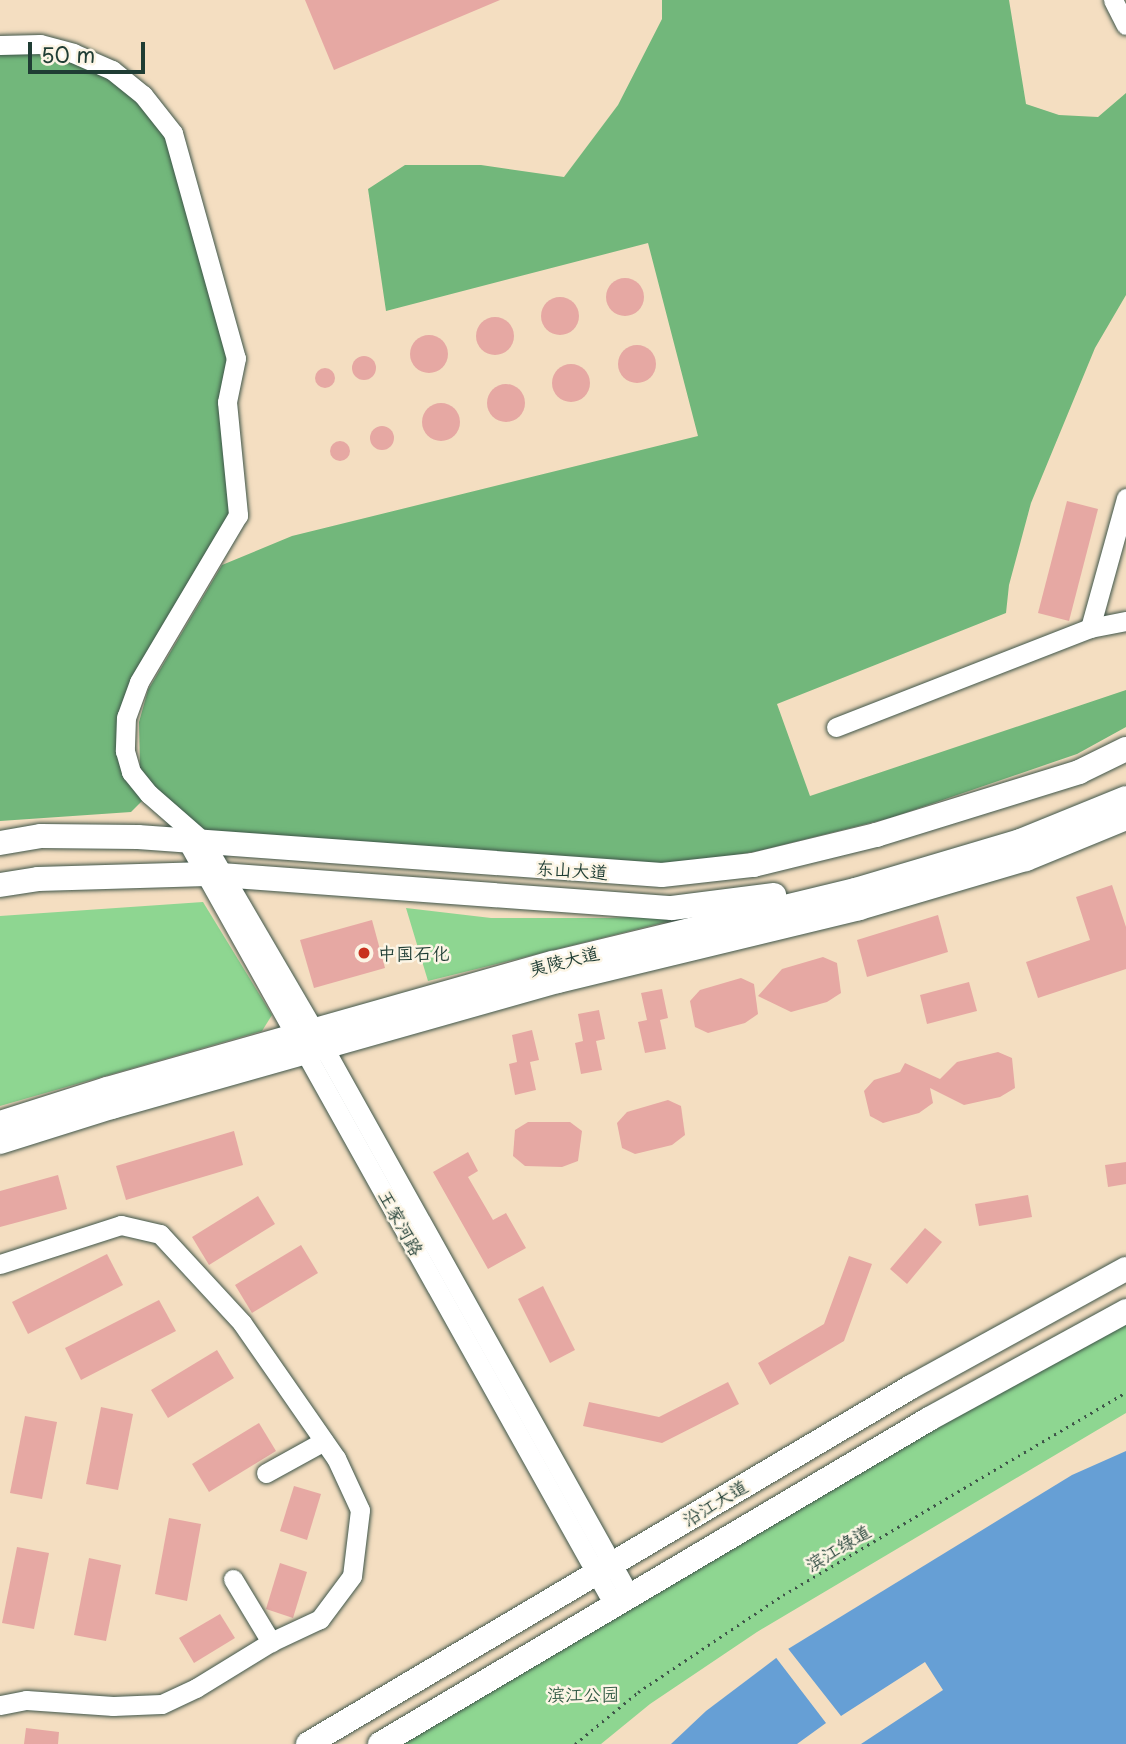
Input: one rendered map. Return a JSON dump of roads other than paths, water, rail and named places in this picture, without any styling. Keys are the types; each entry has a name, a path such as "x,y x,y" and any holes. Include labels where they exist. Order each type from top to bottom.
{"main road":[{"name":"东山大道","path":"0,843 41,836 196,842 662,875 753,865 876,835 1079,772 1126,750"},
{"name":"东山大道","path":"0,885 38,879 216,874 672,908 764,897 888,867 1093,804 1126,788"},
{"name":"夷陵大道","path":"0,1142 553,963 855,890 1020,841 1126,798"},
{"name":"夷陵大道","path":"0,1123 310,1041 859,908 1026,859 1126,818"},
{"name":"沿江大道","path":"308,1744 911,1387 1126,1269"},
{"name":"沿江大道","path":"380,1744 929,1419 1126,1311"}],"street":[{"path":"1113,0 1126,25"},
{"name":"王家河路","path":"0,45 40,44 73,53 112,70 143,94 173,133 236,358 228,402 238,515 139,682 126,717 125,751 131,772 196,842 216,874 622,1601"},
{"path":"1090,628 1126,498"},
{"path":"836,727 1090,628 1126,621"},
{"path":"0,1264 121,1226 159,1234 242,1323 336,1458 360,1510 352,1576 320,1619 271,1642 196,1688 161,1704 113,1706 26,1700 0,1704"},
{"path":"266,1472 324,1441"},
{"path":"233,1579 271,1642"}],"water":[{"path":"1126,1451 1126,1744 671,1744 706,1711 788,1649 1072,1475"}],"place":[{"name":"中国石化","path":"364,953"}],"park label":[{"name":"滨江公园","path":"583,1694"}]}
